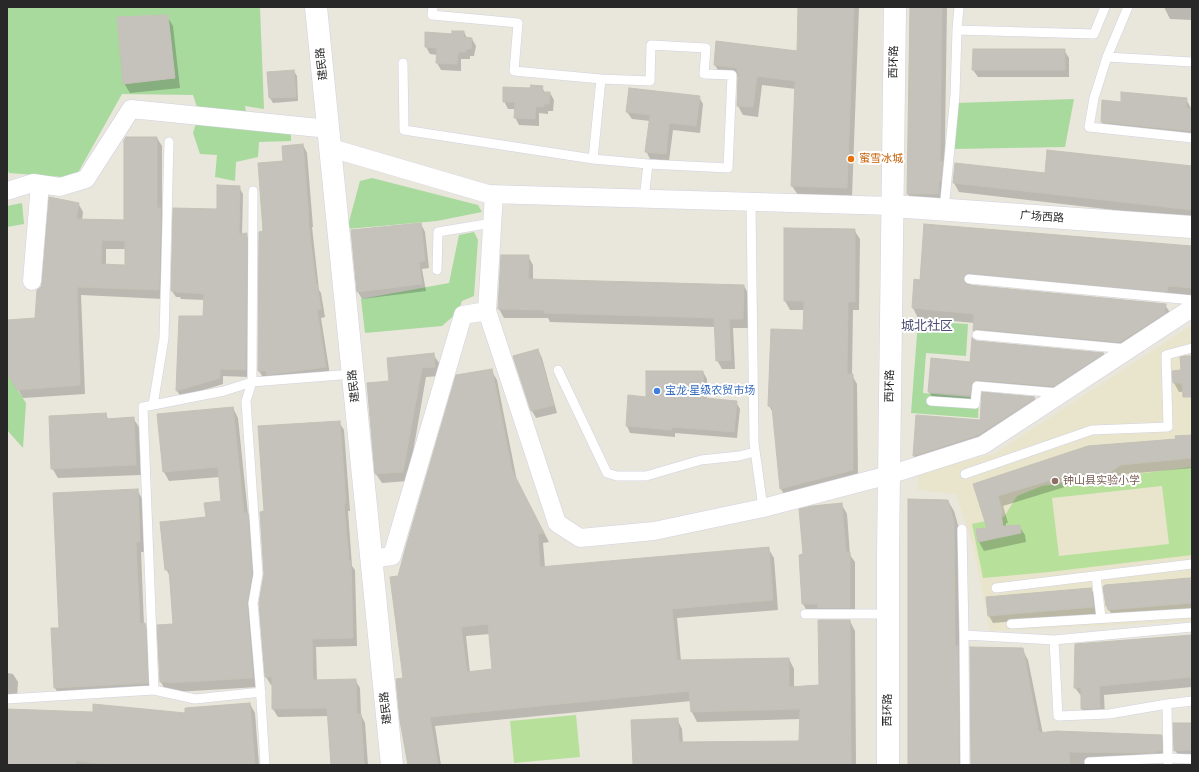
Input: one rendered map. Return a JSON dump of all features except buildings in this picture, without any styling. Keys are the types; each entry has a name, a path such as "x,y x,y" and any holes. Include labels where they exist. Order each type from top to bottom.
{"street":[{"name":"建民路","path":"316,7 392,765"},
{"name":"西环路","path":"888,765 889,475 895,7"},
{"path":"7,191 33,183 60,187 86,178 131,109 330,139 488,194 892,206"},
{"path":"32,281 40,184"},
{"path":"494,194 487,311 557,523 580,538 654,531 763,508 889,475 984,445 1192,308"},
{"name":"广场西路","path":"892,206 1192,227"},
{"path":"371,559 392,556 463,315 487,311"}],"lane":[{"path":"403,63 404,130 594,159 648,164 728,168 732,75 704,74 706,48 651,45 650,82 514,71 518,23 432,15 433,7"},
{"path":"944,210 954,94 958,7"},
{"path":"957,30 1094,34 1105,7"},
{"path":"1128,7 1107,57 1094,98 1089,127 1192,138"},
{"path":"1107,57 1192,62"},
{"path":"594,159 601,79"},
{"path":"153,405 164,338 169,142"},
{"path":"644,199 648,164"},
{"path":"253,191 252,382 246,400 258,574 253,603 261,692 265,765"},
{"path":"751,202 755,452 763,508"},
{"path":"437,270 438,232 492,223"},
{"path":"969,279 1192,300"},
{"path":"977,335 1130,349"},
{"path":"965,474 1092,430 1168,427 1166,355 1192,348"},
{"path":"558,370 607,473 617,476 646,476 701,460 739,456 755,452"},
{"path":"154,690 143,407 224,391 252,382 353,374"},
{"path":"931,401 975,404 977,386 1062,394"},
{"path":"962,528 965,765"},
{"path":"996,588 1192,564"},
{"path":"1096,576 1101,618"},
{"path":"1012,624 1192,613"},
{"path":"805,614 888,614"},
{"path":"964,635 1054,640 1192,628"},
{"path":"1054,640 1058,716 1109,714 1192,701"},
{"path":"7,699 154,690 195,699 261,692"},
{"path":"1167,704 1168,762"},
{"path":"1089,762 1168,762 1192,759"}],"shaded area":[{"name":"钟山县实验小学","path":"1192,325 1192,621 990,631 973,547 956,494 917,490 919,471 994,454"}],"green space":[{"path":"7,7 260,7 264,109 245,106 249,128 291,132 291,141 259,142 258,157 236,162 235,181 215,177 217,155 200,154 193,133 199,113 193,95 122,94 75,178 9,173 7,168","holes":["168,15 175,78 124,83 117,17"]},
{"path":"1074,99 1065,147 952,149 956,103"},
{"path":"372,178 478,205 482,212 437,221 347,229 360,181"},
{"path":"22,203 24,224 7,227 7,206"},
{"path":"474,232 478,240 474,296 462,301 458,312 442,326 365,333 361,299 449,283 459,235"},
{"path":"918,321 968,324 966,356 926,353 923,393 979,398 978,418 911,413"},
{"path":"7,373 26,403 23,448 7,430"},
{"path":"1192,467 1192,555 1049,572 983,578 972,524 1004,517 1017,496 1042,486","holes":["1162,486 1169,544 1059,556 1052,498"]},
{"path":"576,715 580,757 514,763 510,721"}],"place":[{"name":"蜜雪冰城","path":"851,159"},
{"name":"宝龙·星级农贸市场","path":"657,391"},
{"name":"钟山县实验小学","path":"1055,481"}],"district":[{"name":"城北社区","path":"927,326"}]}
